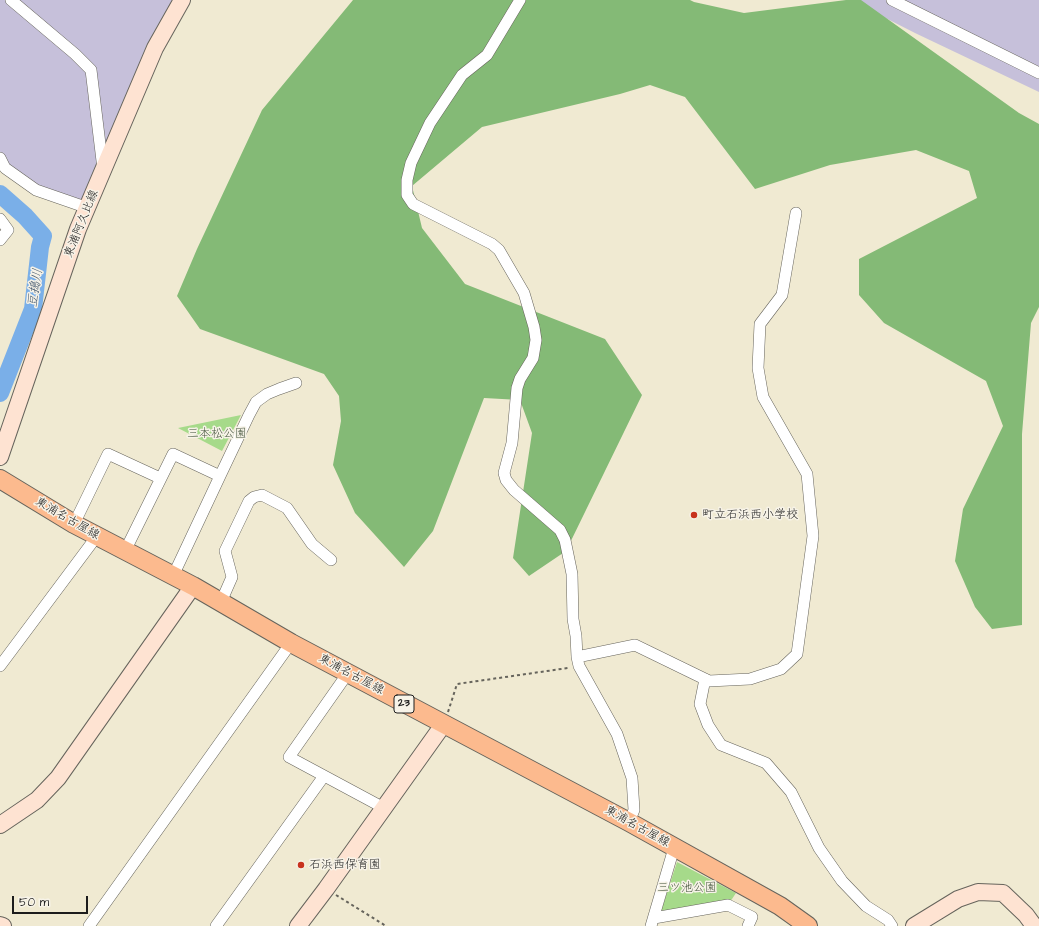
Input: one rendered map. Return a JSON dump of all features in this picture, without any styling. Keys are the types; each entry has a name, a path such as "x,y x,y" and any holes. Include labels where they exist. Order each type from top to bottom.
{"main road":[{"name":"東浦名古屋線","path":"0,479 74,524 193,586 291,643 443,725 629,822 780,906 808,926"}],"street":[{"path":"11,0 75,54 91,70 104,171"},
{"name":"東浦阿久比線","path":"0,457 78,229 104,171 125,115 155,48 182,0"},
{"path":"520,0 487,55 462,75 430,123 411,163 407,180 407,195 413,204 492,244 499,250 524,293 534,327 536,340 533,358 517,388 512,443 504,473 506,480 514,490 560,530 565,540 572,574 573,619 578,662 616,734 632,778 634,810 629,822"},
{"path":"892,0 1039,73"},
{"path":"0,158 5,168 36,190 88,208"},
{"path":"578,662 635,645 708,681 750,679 780,669 797,654 813,536 807,474 763,397 758,368 760,324 782,295 796,213"},
{"path":"0,219 8,230 0,240"},
{"path":"173,576 256,402 279,388 296,383"},
{"path":"74,524 108,454 160,478"},
{"path":"125,551 172,454 220,476"},
{"path":"221,602 232,577 225,551 248,501 254,497 262,495 287,508 312,544 331,560"},
{"path":"0,666 97,536"},
{"path":"0,825 38,800 58,778 193,586"},
{"path":"89,926 291,643"},
{"path":"348,673 289,757 384,808"},
{"path":"705,679 700,704 708,725 722,745 766,763 791,792 819,848 842,881 866,906 888,920 892,926"},
{"path":"298,926 443,725"},
{"path":"216,926 324,776"},
{"path":"674,848 652,922 728,905 752,917 748,926"},
{"path":"914,926 958,898 978,892 1003,893 1026,915 1034,926"}],"path":[{"path":"443,725 458,684 578,662"},
{"path":"326,889 386,926"}],"shaded area":[{"path":"0,0 183,0 88,208 36,190 0,158"},
{"path":"850,0 1039,0 1039,92 915,33"}],"green space":[{"path":"353,0 690,0 744,13 846,0 861,0 1019,113 1039,124 1039,307 1031,323 1022,434 1022,625 992,629 975,607 955,561 963,509 1003,426 986,381 884,323 859,295 859,259 977,198 969,171 916,150 830,165 755,189 685,97 650,85 620,94 482,127 412,186 422,228 465,284 605,339 642,395 566,551 529,576 513,558 532,433 520,400 484,398 433,531 404,567 355,513 333,465 341,421 339,396 324,374 200,329 177,296 197,249 262,110"},
{"name":"三本松公園","path":"241,415 222,451 178,428"},
{"name":"三ツ池公園","path":"677,862 736,893 730,902 661,911"}],"waterway":[{"name":"豆搗川","path":"0,194 25,216 43,236 40,247 33,309 0,393"}],"place":[{"name":"町立石浜西小学校","path":"694,515"},
{"name":"石浜西保育園","path":"301,865"}]}
